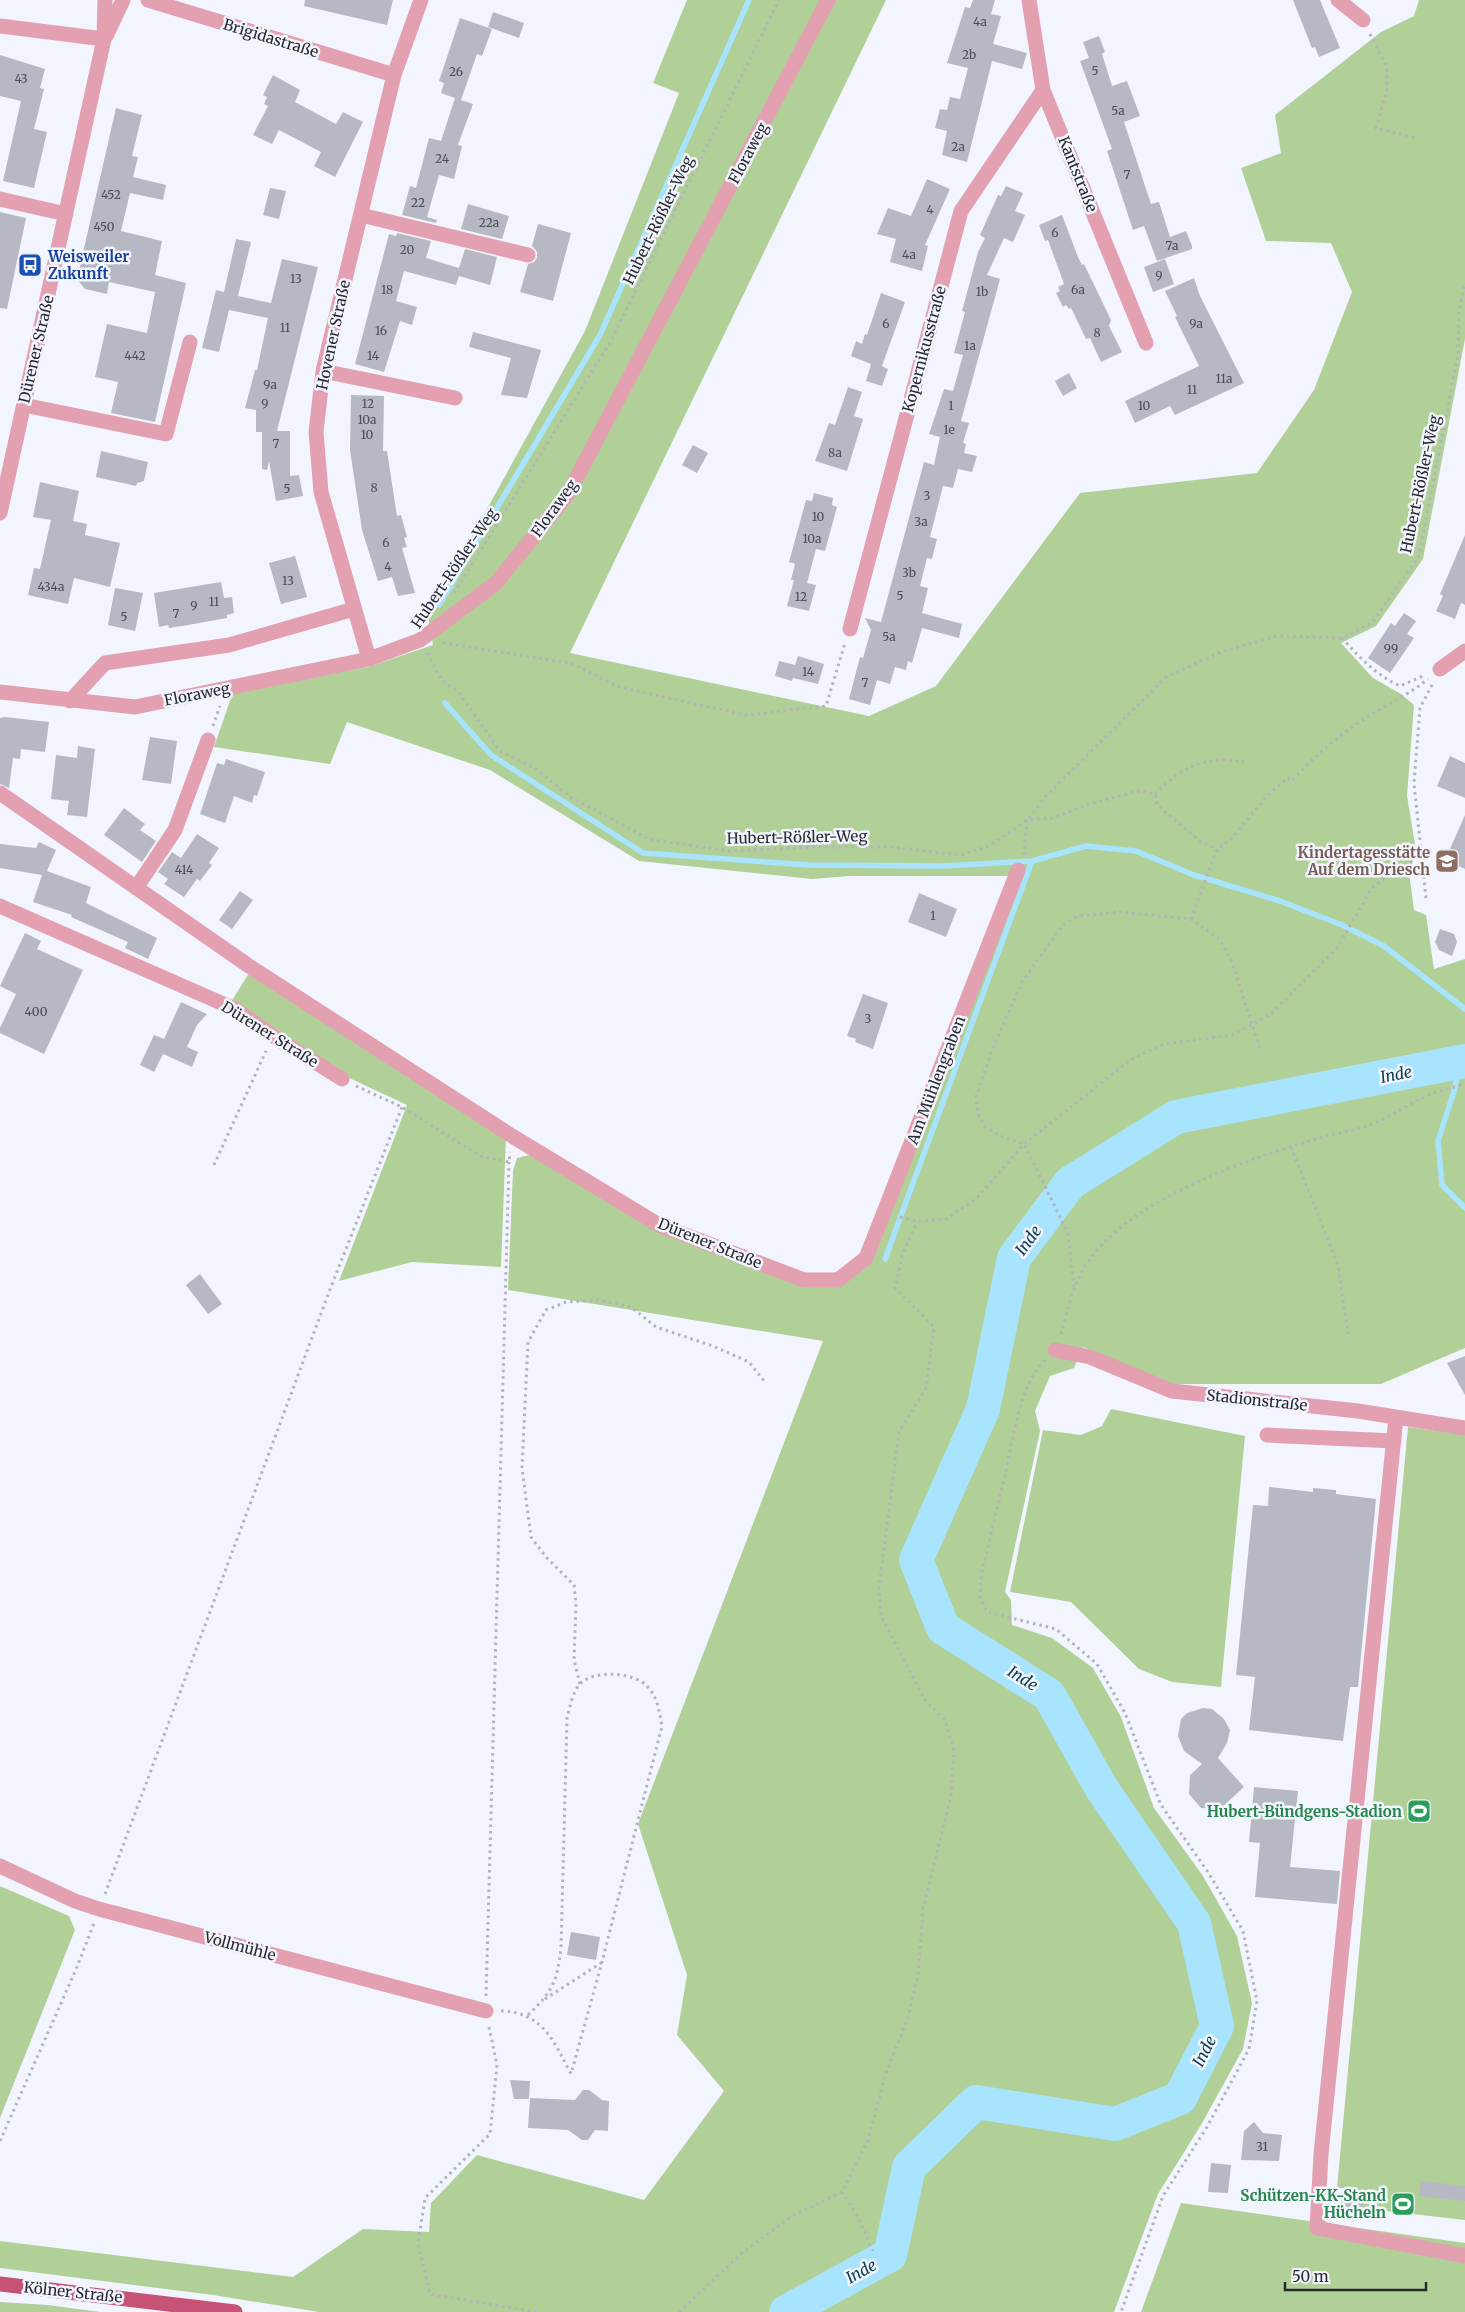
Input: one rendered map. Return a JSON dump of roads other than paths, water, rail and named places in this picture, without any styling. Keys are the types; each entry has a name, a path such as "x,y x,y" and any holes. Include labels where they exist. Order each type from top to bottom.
{"main road":[{"name":"Kölner Straße","path":"0,2284 235,2312"}],"street":[{"name":"Dürener Straße","path":"0,513 104,39 105,0"},
{"name":"Dürener Straße","path":"104,39 123,0"},
{"name":"Brigidastraße","path":"148,0 394,75"},
{"name":"Hovener Straße","path":"369,659 321,492 316,432 323,372 394,75 421,0"},
{"name":"Floraweg","path":"0,692 70,701 135,706 369,659 420,640 496,583 568,494 828,0"},
{"name":"Kantstraße","path":"1029,0 1043,90 1146,343"},
{"path":"1338,0 1363,20"},
{"path":"0,26 104,39"},
{"name":"Kopernikusstraße","path":"850,629 961,211 1043,90"},
{"path":"0,199 66,214"},
{"path":"361,215 528,255"},
{"path":"24,405 166,434 190,342"},
{"path":"323,372 455,398"},
{"path":"70,701 105,663 229,645 354,608"},
{"path":"1440,670 1465,651"},
{"path":"136,888 176,830 208,740"},
{"name":"Dürener Straße","path":"0,793 249,966 512,1136 659,1225 804,1280 838,1280"},
{"name":"Am Mühlengraben","path":"838,1280 866,1258 1018,870"},
{"name":"Dürener Straße","path":"0,906 235,1009 272,1036 342,1079"},
{"name":"Stadionstraße","path":"1055,1350 1090,1357 1172,1391 1396,1417 1465,1428"},
{"path":"1396,1417 1322,2154 1317,2228 1465,2256"},
{"path":"1266,1435 1394,1441"},
{"name":"Vollmühle","path":"0,1866 75,1901 100,1909 486,2011"}],"waterway":[{"path":"439,605 600,335 749,0"},
{"path":"445,703 491,755 643,853 808,865 944,866 1032,861"},
{"path":"885,1259 1032,861 1086,846 1136,851 1194,875 1280,901 1342,925 1384,946 1465,1009"},
{"name":"Inde","path":"786,2312 890,2255 909,2167 976,2102 1115,2124 1180,2098 1217,2026 1194,1923 1102,1789 1049,1695 943,1628 916,1560 983,1409 1014,1258 1070,1183 1176,1117 1465,1061"},
{"path":"1459,1064 1455,1088 1438,1141 1442,1185 1465,1208"}],"place":[{"name":"Weisweiler Zukunft","path":"30,265"},
{"name":"Kindertagesstätte Auf dem Driesch","path":"1447,861"},
{"name":"Hubert-Bündgens-Stadion","path":"1419,1811"},
{"name":"Schützen-KK-Stand Hücheln","path":"1403,2204"}]}
